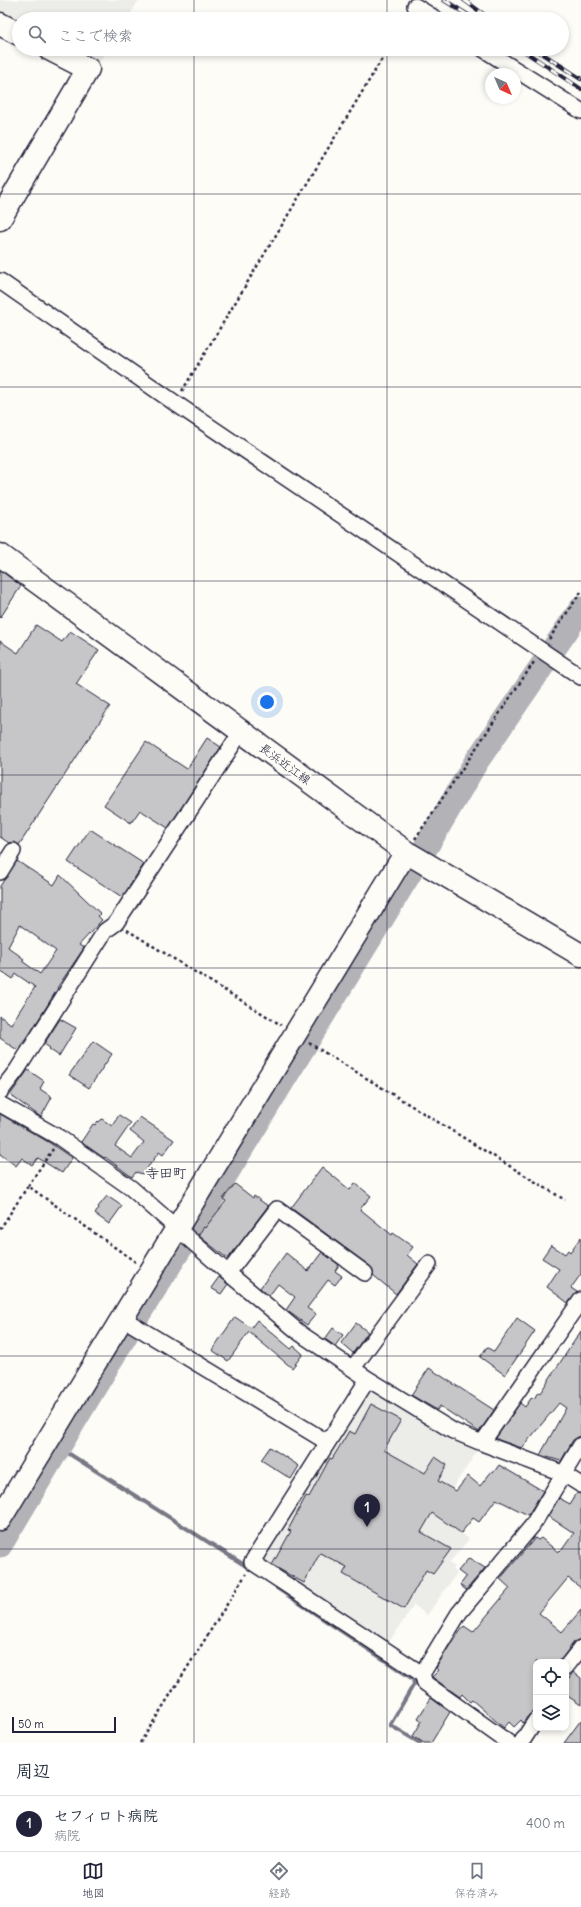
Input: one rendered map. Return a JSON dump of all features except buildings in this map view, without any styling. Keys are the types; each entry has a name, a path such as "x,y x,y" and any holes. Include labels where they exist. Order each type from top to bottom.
{"street":[{"path":"415,6 425,12"},
{"path":"0,24 12,30"},
{"path":"0,219 88,69 63,56"},
{"path":"494,56 581,111"},
{"path":"0,281 175,403 546,655 581,677"},
{"name":"長浜近江線","path":"0,555 406,852 581,955"},
{"path":"0,1092 17,1070 105,931 116,923 241,732"},
{"path":"0,872 14,851"},
{"path":"0,1519 129,1322 150,1273 183,1234 295,1034 406,852"},
{"path":"0,1104 60,1138 131,1188 228,1273 302,1334 368,1379 453,1431 482,1444 562,1473 581,1485"},
{"path":"228,1273 277,1209 365,1273"},
{"path":"353,1368 430,1264"},
{"path":"482,1444 581,1300"},
{"path":"129,1322 327,1442"},
{"path":"368,1379 252,1562 422,1674 425,1683 509,1743"},
{"path":"422,1674 460,1613 532,1526 562,1473 581,1445"},
{"path":"569,1663 581,1648"},
{"path":"521,1743 533,1725"}],"path":[{"path":"175,403 384,56"},
{"path":"406,852 546,655 581,592"},
{"path":"116,923 295,1034"},
{"path":"313,1045 565,1200"},
{"path":"0,1229 60,1138"},
{"path":"28,1186 150,1273"},
{"path":"140,1743 245,1575"}],"shaded area":[{"path":"0,0 139,0 131,12 12,12 12,22 0,16"},
{"path":"75,56 103,56 96,67"},
{"path":"369,1386 440,1432 479,1449 434,1515 469,1539 449,1563 455,1567 453,1570 457,1573 427,1615 414,1605 386,1646 262,1561"}],"waterway":[{"path":"426,847 476,762 581,609"},
{"path":"0,1545 132,1324 194,1226 412,869"},
{"path":"60,1448 249,1568"},
{"path":"277,1588 413,1679 414,1684 390,1725 420,1743"}],"railway":[{"path":"444,0 463,12"},
{"path":"464,0 480,12"},
{"path":"532,56 581,89"},
{"path":"546,56 581,79"}],"place":[{"name":"セフィロト病院","path":"367,1527"}],"district":[{"name":"寺田町","path":"166,1173"}]}
